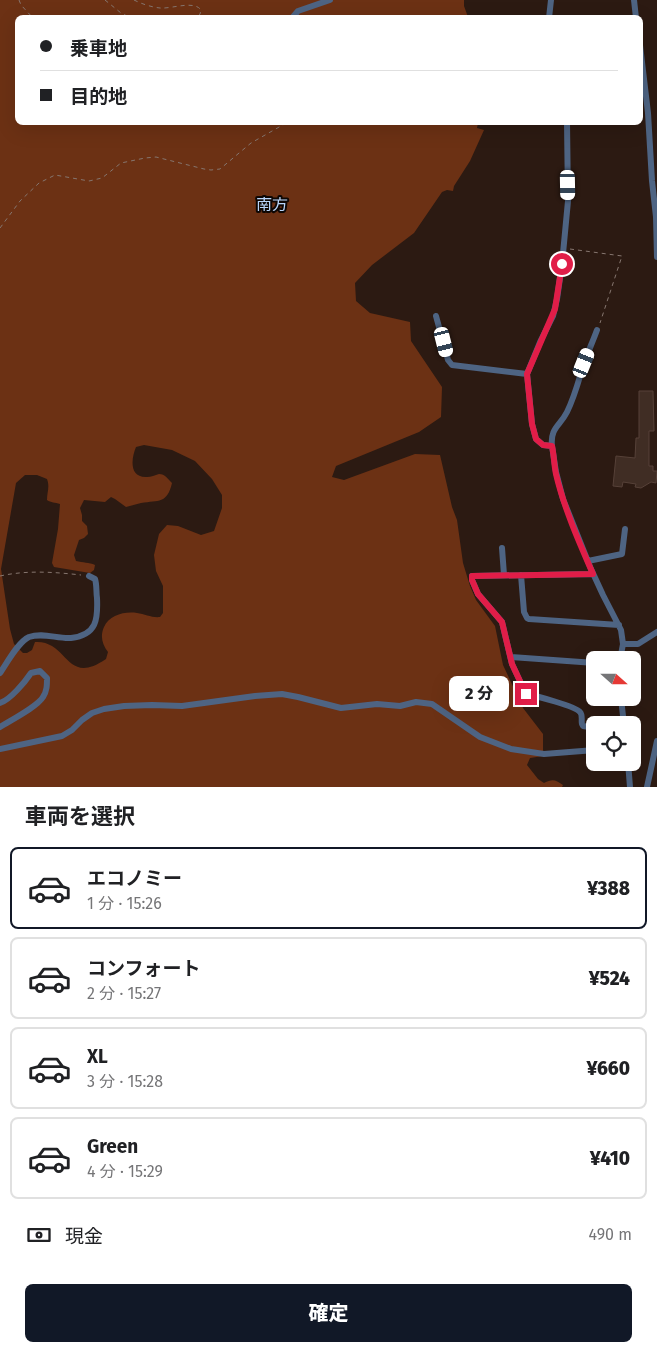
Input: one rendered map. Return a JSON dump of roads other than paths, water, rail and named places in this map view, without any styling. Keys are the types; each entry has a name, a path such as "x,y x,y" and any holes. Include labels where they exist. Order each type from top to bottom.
{"street":[{"path":"295,15 298,11 330,0"},
{"path":"549,15 551,0"},
{"path":"634,0 636,15"},
{"path":"643,70 656,218 657,257"},
{"path":"552,446 543,445 536,439 532,424 527,374 555,309 564,248 568,201 567,125"},
{"path":"436,316 448,360 452,365 527,374"},
{"path":"597,330 572,400 562,420 552,432 551,439 556,472 563,499 602,595 621,630 623,644 622,651"},
{"path":"588,561 622,554 624,529"},
{"path":"502,548 504,575"},
{"path":"586,726 582,724 582,716 579,711 554,701 526,694 512,664 502,622 478,594 472,576 593,574"},
{"path":"521,575 524,612 527,618 619,625"},
{"path":"0,673 16,649 27,638 38,635 72,638 85,634 92,628 98,616 95,579 89,576"},
{"path":"623,644 638,644 657,632"},
{"path":"511,657 586,662"},
{"path":"0,703 5,702 31,673 40,671 47,678 47,688 42,699 0,727"},
{"path":"0,749 62,736 92,713 104,709 152,705 182,706 282,694 298,696 341,708 377,704 400,706 423,702 432,704 480,737 511,749 544,754 586,751"},
{"path":"647,787 657,741"},
{"path":"629,771 630,787"}],"district":[{"name":"南方","path":"272,204"}]}
